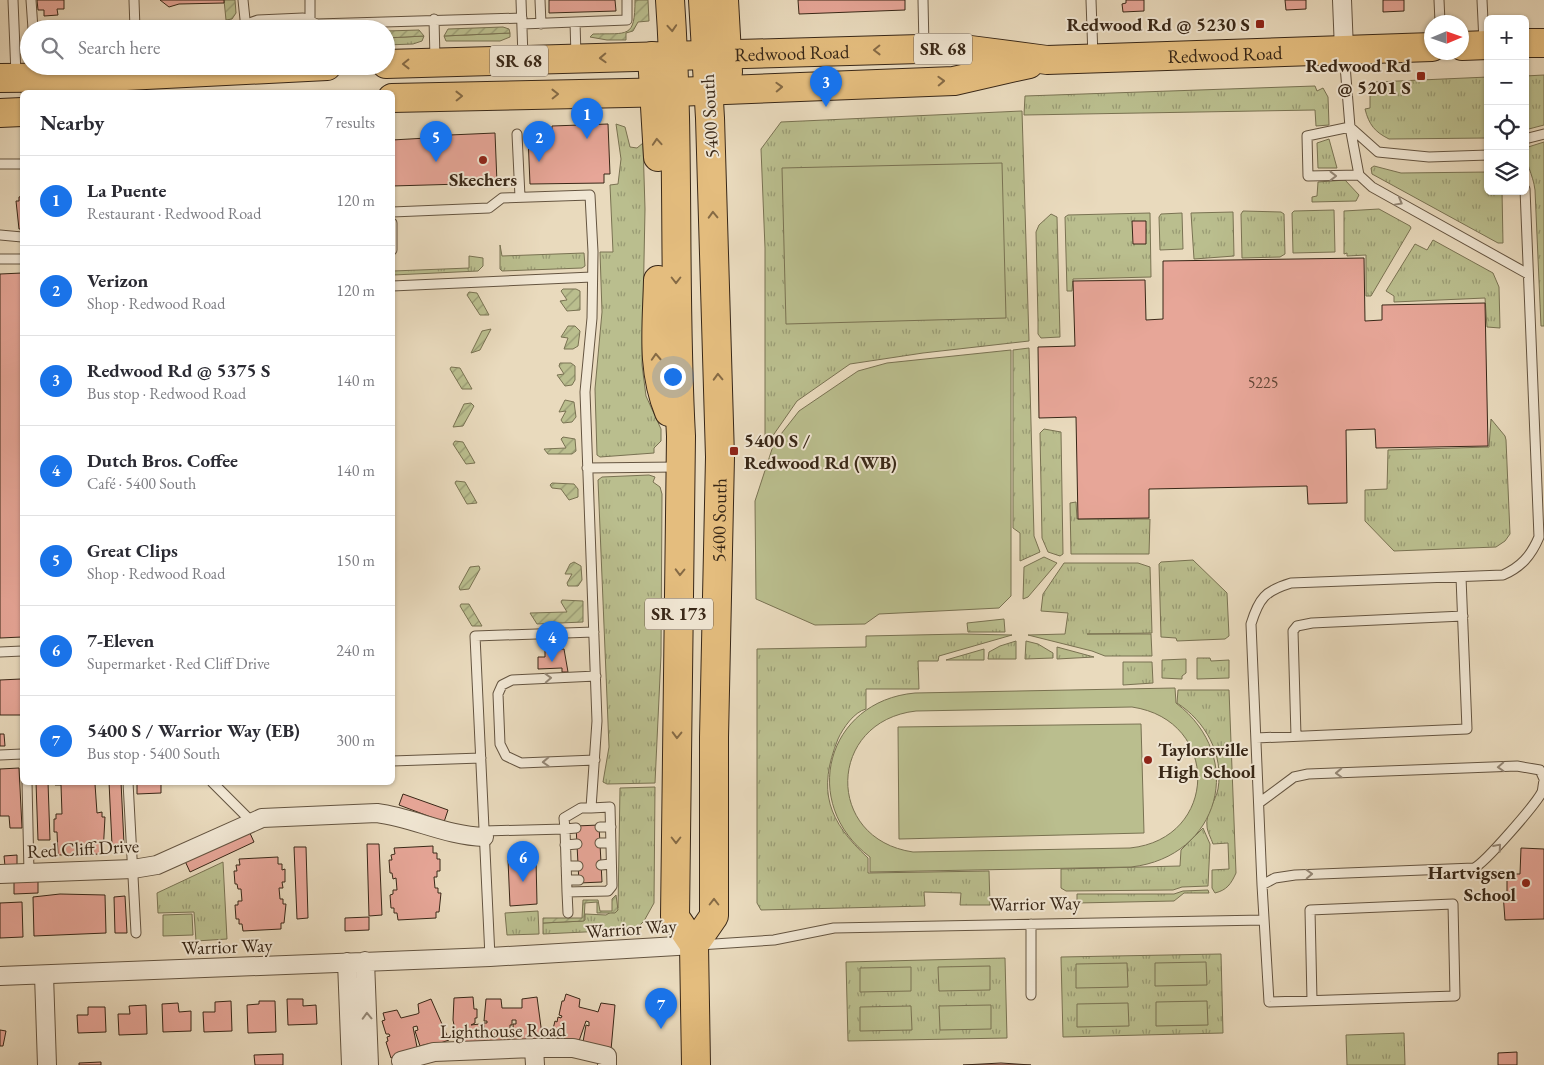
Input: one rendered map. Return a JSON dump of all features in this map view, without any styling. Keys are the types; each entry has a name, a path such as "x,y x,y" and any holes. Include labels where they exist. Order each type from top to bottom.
{"main road":[{"path":"670,0 663,56 665,91 660,204 657,372 660,390 698,478 698,648 714,738"},
{"name":"5400 South","path":"681,436 675,918 694,945 714,916 714,738 720,457 719,90 716,54 702,0"},
{"path":"716,54 724,0"},
{"path":"1529,43 1544,43"},
{"name":"Redwood Road","path":"395,64 955,48 1047,60 1093,60 1424,47"},
{"name":"Redwood Road","path":"395,98 719,90 954,81 1047,60"},
{"path":"8,78 137,75"},
{"path":"0,113 20,112"},
{"path":"694,945 696,1065"}],"street":[{"path":"1342,0 1344,50"},
{"name":"Red Cliff Drive","path":"0,874 133,869 157,865 251,821 262,818 377,813 402,817 464,836 484,834"},
{"name":"Warrior Way","path":"0,976 490,957 694,945"},
{"path":"351,1065 356,961"},
{"path":"356,961 369,1065"},
{"path":"44,974 47,1065"},
{"name":"Lighthouse Road","path":"401,1061 434,1058 534,1057 573,1048 607,1060"}],"lane":[{"path":"8,78 13,0"},
{"path":"31,0 32,20"},
{"path":"134,0 134,20"},
{"path":"243,0 245,20"},
{"path":"310,0 310,20"},
{"path":"521,0 523,61"},
{"path":"540,0 541,24"},
{"path":"395,21 434,19 522,21 541,24 574,22 600,16 628,20 627,0"},
{"path":"923,0 924,49"},
{"path":"1091,0 1093,60"},
{"path":"1439,0 1440,15"},
{"path":"1478,45 1482,0"},
{"path":"576,59 574,22 582,12"},
{"path":"565,13 574,22"},
{"path":"258,20 304,18 308,20"},
{"path":"434,19 435,64"},
{"path":"1344,50 1350,127 1359,176 1372,187 1528,274"},
{"path":"1350,127 1307,136 1308,176 1359,176"},
{"path":"1350,127 1378,152 1429,157 1484,155"},
{"path":"517,134 520,197"},
{"path":"1529,138 1544,134"},
{"path":"0,164 20,164"},
{"path":"395,212 488,208 502,198 590,195 592,318 585,380 596,676 595,760 591,808"},
{"path":"1312,1000 1310,910 1453,904 1455,996 1329,1002 1312,1000 1269,1002 1251,624 1258,602 1273,588 1291,583 1461,578 1502,574 1514,570 1529,557 1539,537 1540,468 1525,195"},
{"path":"0,235 20,237"},
{"path":"0,259 20,259"},
{"path":"395,286 592,278"},
{"path":"587,468 681,467"},
{"path":"1256,738 1467,729 1461,578"},
{"path":"1296,736 1293,631 1297,626 1312,623 1463,616"},
{"path":"490,957 475,636 594,632"},
{"path":"0,652 20,651"},
{"path":"595,760 521,763 506,756 500,744 498,694 502,685 512,680 596,676"},
{"path":"0,755 20,754"},
{"path":"395,761 481,758"},
{"path":"1259,803 1294,777 1308,774 1517,766 1540,770 1544,780 1542,793 1502,843 1482,865 1474,868 1295,875 1275,878 1262,885"},
{"path":"27,785 29,873"},
{"path":"128,785 136,933"},
{"path":"215,785 251,821"},
{"path":"567,892 608,891 612,886 607,879 612,864 610,807 581,808 564,818 566,845 566,866 567,880 567,892 568,913"},
{"path":"600,828 611,827"},
{"path":"484,834 576,828"},
{"path":"600,843 611,843"},
{"path":"566,845 577,844"},
{"path":"601,865 612,864"},
{"path":"566,866 578,866"},
{"path":"567,880 579,880"},
{"name":"Warrior Way","path":"694,945 774,940 834,928 1264,920"},
{"path":"1031,924 1032,994"}],"green space":[{"path":"224,0 235,0 236,13 232,19 226,20"},
{"path":"635,0 648,0 649,21 638,22 633,31 626,33 626,40 607,40 590,37 593,34 622,33 631,28 635,13"},
{"path":"503,27 509,29 510,33 444,36 448,29"},
{"path":"419,30 424,36 395,38 395,31"},
{"path":"510,33 510,37 500,41 446,41 444,36"},
{"path":"424,36 422,41 413,44 395,45 395,38"},
{"path":"1544,75 1544,125 1529,129 1529,105 1529,76"},
{"path":"1484,77 1484,138 1389,139 1373,127 1365,109 1370,108 1370,88 1376,82"},
{"path":"1315,86 1317,91 1323,88 1328,97 1329,125 1316,126 1315,110 1024,115 1025,96"},
{"path":"1022,111 1029,341 923,353 850,364 797,401 765,447 765,248 761,149 781,122"},
{"path":"616,124 625,127 630,147 637,148 643,143 645,209 642,365 646,396 661,429 661,441 654,448 654,453 600,457 597,455 595,389 602,312 600,252 613,252 610,185 618,184 621,159"},
{"path":"1329,139 1337,168 1318,168 1317,143"},
{"path":"1544,142 1544,326 1541,326 1535,190 1529,168 1529,147"},
{"path":"1002,163 1006,318 786,324 782,168"},
{"path":"1374,166 1401,173 1484,172 1484,195 1502,195 1503,243 1498,243 1372,174 1371,168"},
{"path":"1345,180 1359,195 1356,201 1312,202 1312,197 1317,196 1318,182"},
{"path":"1379,209 1411,228 1371,296 1366,296 1366,255 1347,256 1347,253 1344,254 1344,211"},
{"path":"1334,210 1335,252 1293,253 1292,213 1294,211"},
{"path":"1243,211 1281,212 1284,214 1285,254 1280,257 1242,258 1241,214"},
{"path":"1233,212 1234,256 1194,259 1191,213"},
{"path":"1150,213 1151,277 1073,279 1072,291 1067,291 1065,217 1068,215"},
{"path":"1182,213 1183,249 1160,250 1159,217 1161,214"},
{"path":"1051,214 1057,217 1060,337 1041,338 1038,334 1036,232 1039,225"},
{"path":"1433,240 1493,273 1499,287 1500,328 1487,327 1485,298 1394,302 1394,296 1386,291 1415,244 1427,250"},
{"path":"500,245 502,256 584,253 585,266 582,268 502,271 500,269"},
{"path":"469,256 483,258 483,266 478,271 395,275 395,271 469,268"},
{"path":"563,289 576,289 580,291 580,310 567,311 560,301 567,300 561,291"},
{"path":"469,292 477,293 489,315 480,315 467,295"},
{"path":"568,326 575,326 580,331 578,346 573,349 564,349 568,338 561,337"},
{"path":"491,329 480,350 471,353 482,331"},
{"path":"1029,348 1034,536 1040,552 1020,561 1020,533 1013,528 1013,350"},
{"path":"1011,350 1011,596 999,608 879,614 865,624 815,625 756,599 755,501 774,443 799,411 858,371 887,363"},
{"path":"560,363 571,363 575,366 575,380 572,385 565,386 557,375 564,374 559,366"},
{"path":"451,367 460,368 472,389 462,389 450,369"},
{"path":"565,400 574,402 576,417 572,422 563,423 561,420 566,411 559,412"},
{"path":"471,403 474,406 463,426 453,427 464,404"},
{"path":"1491,419 1505,436 1506,440 1510,534 1505,541 1496,547 1394,551 1365,521 1365,490 1387,489 1388,450 1489,447"},
{"path":"1044,429 1061,432 1063,554 1060,556 1048,552 1042,538 1040,433"},
{"path":"563,437 575,439 576,451 572,454 548,454 544,449 566,448 561,439"},
{"path":"455,441 463,442 475,463 466,464 453,444"},
{"path":"649,475 655,477 653,482 660,487 662,494 661,655 655,783 607,784 603,782 609,747 598,480 602,477"},
{"path":"456,481 465,482 477,503 467,504 455,483"},
{"path":"552,483 574,484 578,489 578,497 569,500 561,489 552,488 550,485"},
{"path":"1076,502 1077,519 1150,519 1149,554 1071,554 1070,503"},
{"path":"1044,557 1057,563 1028,597 1023,599 1024,567"},
{"path":"1193,560 1227,593 1229,636 1225,639 1177,641 1176,638 1161,637 1159,564 1161,562"},
{"path":"574,562 581,566 582,580 578,586 568,586 567,583 572,574 565,574 570,564"},
{"path":"1064,563 1138,563 1150,567 1152,633 1087,634 1151,634 1152,656 1105,656 1028,635 1065,634 1068,613 1041,611 1043,594"},
{"path":"479,566 480,569 469,589 460,590 459,587 470,567"},
{"path":"562,600 583,601 583,622 537,624 530,613 567,612 561,602"},
{"path":"461,604 469,604 482,626 472,626 460,606"},
{"path":"1004,619 1005,632 968,632 967,623"},
{"path":"1012,635 939,656 938,661 918,661 919,689 866,689 866,709 853,717 838,739 828,774 828,790 835,818 843,831 868,858 868,873 989,871 990,905 960,905 961,893 924,892 925,906 761,910 757,903 757,649 866,647 866,636"},
{"path":"1016,641 1016,659 988,659 989,652"},
{"path":"1026,641 1038,644 1053,653 1053,658 1025,659"},
{"path":"1057,647 1094,657 1057,659"},
{"path":"984,649 984,660 946,660"},
{"path":"1197,658 1210,658 1211,661 1229,660 1229,678 1197,679"},
{"path":"1186,659 1186,673 1182,676 1182,679 1162,678 1162,660"},
{"path":"1123,662 1152,662 1153,683 1123,685"},
{"path":"1175,688 1176,703 1198,725 1211,750 1216,776 1214,802 1203,825 1186,845 1161,859 1131,867 870,872 870,857 848,835 835,810 830,784 832,758 843,734 860,715 885,700 915,693","holes":["1132,707 1161,716 1182,733 1194,755 1198,779 1193,803 1180,824 1159,840 1130,848 913,852 884,843 863,826 851,804 848,780 852,757 865,735 887,719 916,711"]},
{"path":"1178,690 1229,690 1236,873 1228,886 1215,893 1212,888 1212,870 1229,869 1228,843 1213,844 1207,828 1209,812 1218,789 1218,763 1215,751 1204,729 1187,710 1177,703"},
{"path":"1141,724 1144,833 899,839 898,727"},
{"path":"655,787 654,903 644,921 639,926 626,930 543,934 543,923 582,921 585,920 585,914 606,915 618,908 620,788"},
{"path":"1203,828 1210,844 1208,886 1182,887 1173,890 1066,891 1061,888 1061,869 1180,866 1181,850"},
{"path":"223,862 227,939 196,941 194,912 158,913 157,893"},
{"path":"1208,890 1209,893 1184,893 1174,901 1077,903 1077,894 1174,894 1183,891"},
{"path":"616,895 618,910 615,913 597,913 597,902 585,903 584,921 543,923 543,918 582,918 583,900 598,900 600,911 612,911 612,899"},
{"path":"538,911 539,934 507,935 505,913"},
{"path":"192,914 193,935 163,936 163,915"},
{"path":"1221,954 1223,1033 1063,1037 1061,957"},
{"path":"1005,958 1007,1038 848,1041 846,962"},
{"path":"1206,962 1207,985 1155,986 1155,963"},
{"path":"1127,963 1128,987 1076,988 1076,964"},
{"path":"990,966 990,990 939,991 938,967"},
{"path":"911,967 911,991 860,992 860,968"},
{"path":"1207,1001 1208,1025 1156,1026 1156,1002"},
{"path":"1128,1003 1129,1026 1077,1027 1077,1004"},
{"path":"991,1005 991,1029 940,1030 939,1006"},
{"path":"911,1006 912,1030 860,1031 860,1007"},
{"path":"1404,1033 1405,1065 1347,1065 1346,1035"}],"building":[{"path":"37,0 64,0 64,9 57,9 58,15 44,16 44,10 38,10"},
{"path":"160,0 224,0 224,3 179,4 169,7"},
{"path":"549,0 615,0 616,11 549,13"},
{"path":"798,0 905,0 905,10 799,14"},
{"path":"1126,0 1144,0 1144,11 1123,12 1122,4 1126,3"},
{"path":"1285,0 1306,0 1306,9 1286,10"},
{"path":"1383,0 1404,0 1404,11 1383,12"},
{"path":"608,124 610,174 604,174 604,183 530,184 528,137 552,136 552,126"},
{"path":"495,133 497,183 395,186 395,140 427,138 427,136"},
{"path":"19,197 20,229 16,201 19,201"},
{"path":"1132,221 1146,221 1146,244 1133,244"},
{"path":"1364,258 1365,321 1382,320 1382,305 1485,303 1488,446 1376,448 1375,429 1346,430 1347,503 1308,504 1307,486 1149,489 1149,518 1078,519 1076,417 1039,418 1038,347 1075,346 1073,281 1145,280 1146,320 1163,319 1163,261"},
{"path":"20,273 20,637 0,638 0,274"},
{"path":"564,649 568,672 562,672 562,668 538,669 538,657 545,657 545,650"},
{"path":"20,679 20,715 0,715 0,680"},
{"path":"0,734 4,734 5,746 0,746"},
{"path":"19,768 22,828 10,828 9,816 0,816 0,769"},
{"path":"36,785 48,785 50,840 38,840"},
{"path":"61,785 95,785 97,813 102,812 102,817 105,817 103,854 58,855 57,832 54,832 54,819 56,819 56,814 62,814"},
{"path":"109,785 121,785 124,844 112,845"},
{"path":"137,785 161,785 161,793 137,794"},
{"path":"403,794 448,810 444,822 399,805"},
{"path":"599,825 602,882 579,883 576,826"},
{"path":"249,831 254,842 190,872 185,861"},
{"path":"367,844 379,844 382,915 369,916"},
{"path":"433,846 433,853 437,853 437,859 440,859 440,871 437,871 437,877 434,877 435,888 438,888 438,893 441,893 439,912 436,912 436,918 398,920 397,913 394,913 394,908 391,908 390,895 393,894 393,890 397,890 396,878 393,879 392,873 390,873 389,860 392,860 391,855 395,854 394,848"},
{"path":"294,847 306,847 308,918 297,919"},
{"name":"Hartvigsen School","path":"1521,848 1544,849 1544,919 1505,920 1503,893 1507,893 1507,874 1520,874"},
{"path":"17,855 17,866 5,866 4,856"},
{"path":"278,857 278,864 282,864 282,870 285,869 285,882 282,882 283,888 279,888 280,899 283,899 283,904 286,904 284,923 281,923 281,929 243,931 242,924 239,924 239,919 236,919 235,905 238,905 238,901 242,901 241,889 238,889 237,884 235,884 234,871 237,871 236,865 240,865 239,859"},
{"path":"536,859 537,904 510,906 508,860"},
{"path":"38,881 38,893 14,894 14,882"},
{"path":"60,894 105,895 106,933 34,936 33,897"},
{"path":"125,896 127,933 115,933 114,897"},
{"path":"22,902 23,937 0,938 0,903"},
{"path":"369,917 369,930 345,931 345,918"},
{"path":"566,994 580,999 579,1007 598,1012 601,1003 615,1005 611,1050 583,1042 586,1025 589,1026 589,1022 586,1021 579,1041 551,1037 555,1021 557,1022 558,1017 561,1018 562,1016 559,1015 562,1001 564,1001"},
{"path":"473,997 474,1009 477,1009 477,1018 475,1018 475,1023 471,1025 480,1024 480,1028 484,1028 484,1023 487,1023 487,1021 484,1021 486,999 501,999 502,1008 522,1008 522,999 537,997 543,1042 514,1041 513,1024 516,1024 516,1020 512,1020 512,1025 510,1025 510,1041 459,1043 459,1030 455,1030 453,1020 454,998"},
{"path":"287,999 303,999 303,1006 316,1005 317,1024 288,1025"},
{"path":"431,999 449,1040 429,1047 428,1044 420,1046 415,1031 418,1030 417,1026 413,1027 417,1047 391,1058 386,1042 388,1041 387,1037 390,1036 386,1034 382,1021 385,1020 383,1013 397,1010 401,1018 417,1014 419,1013 418,1004"},
{"path":"231,1001 232,1031 204,1032 203,1012 215,1012 215,1002"},
{"path":"259,1001 275,1001 276,1032 248,1033 247,1005 259,1004"},
{"path":"178,1003 179,1012 191,1011 191,1031 163,1032 162,1004"},
{"path":"146,1005 147,1034 119,1035 118,1014 130,1014 129,1006"},
{"path":"88,1007 105,1007 106,1032 78,1033 77,1015 88,1015"},
{"path":"0,1030 6,1031 3,1046 0,1046"},
{"path":"1517,1052 1517,1065 1498,1065 1498,1053"},
{"path":"283,1054 283,1065 255,1065 254,1055"},
{"path":"101,1062 101,1065 79,1065 79,1063"},
{"path":"1001,1063 1031,1065 963,1065"}],"place":[{"name":"Redwood Rd @ 5230 S","path":"1260,24"},
{"name":"Redwood Rd @ 5201 S","path":"1421,76"},
{"name":"Redwood Rd @ 5375 S","path":"826,107"},
{"name":"La Puente","path":"587,139"},
{"name":"Skechers","path":"483,160"},
{"name":"Great Clips","path":"436,162"},
{"name":"Verizon","path":"539,162"},
{"name":"5400 S / Redwood Rd (WB)","path":"734,451"},
{"name":"Dutch Bros. Coffee","path":"552,662"},
{"name":"Taylorsville High School","path":"1148,760"},
{"name":"7-Eleven","path":"523,882"},
{"name":"Hartvigsen School","path":"1526,883"},
{"name":"5400 S / Warrior Way (EB)","path":"661,1029"}]}
